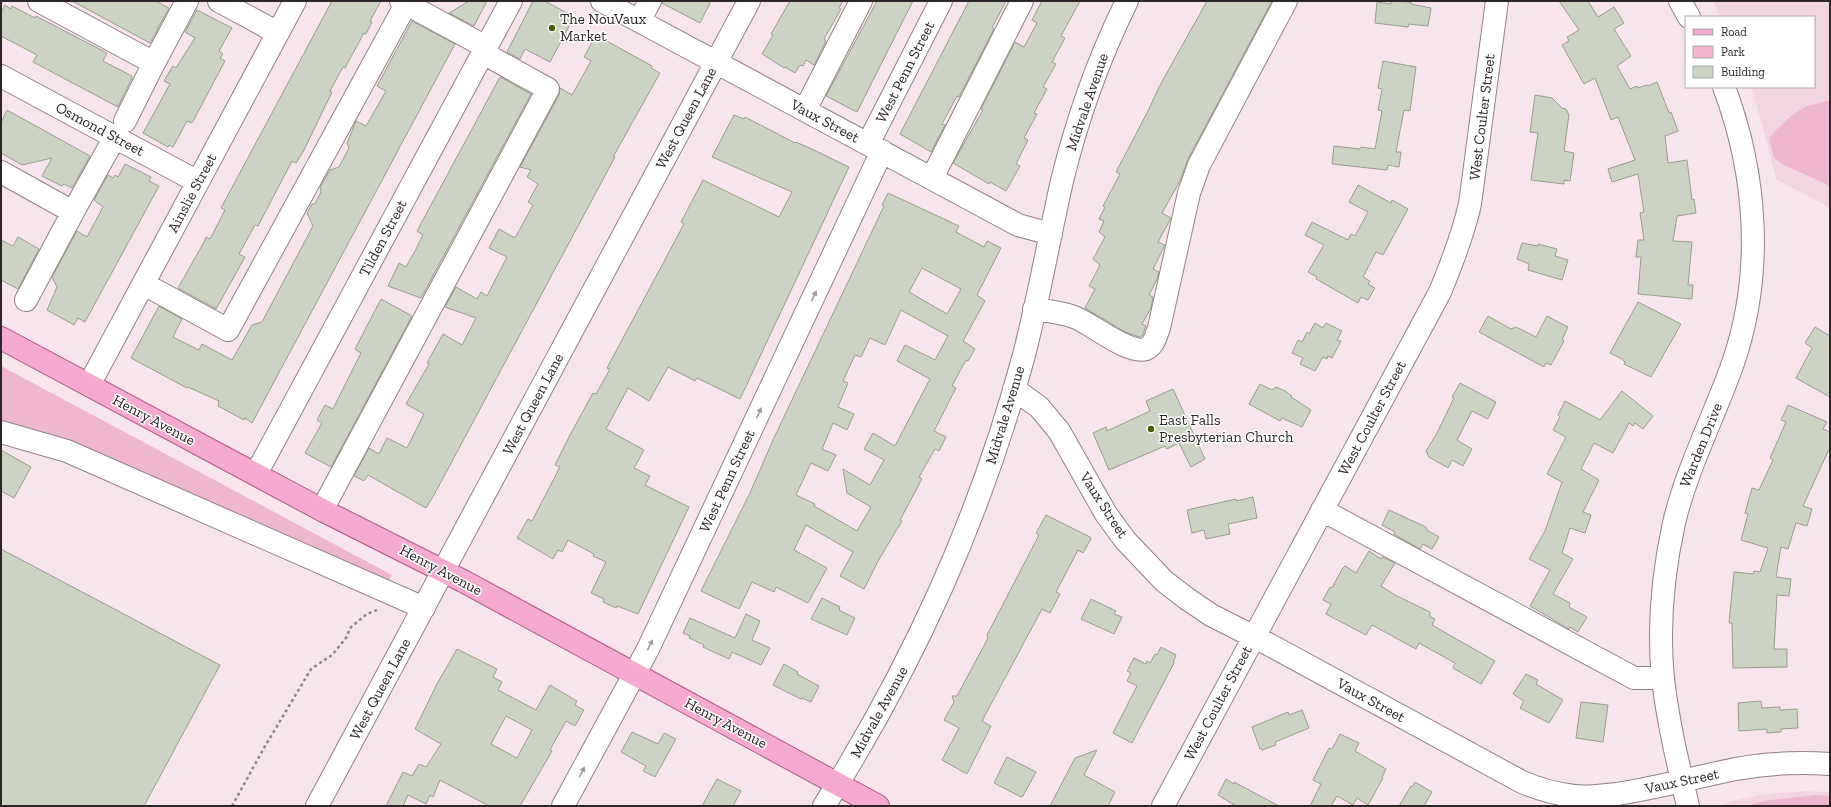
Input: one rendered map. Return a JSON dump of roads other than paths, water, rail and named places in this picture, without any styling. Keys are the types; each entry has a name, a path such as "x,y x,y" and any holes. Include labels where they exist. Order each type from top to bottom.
{"main road":[{"name":"Henry Avenue","path":"1,338 322,510 444,571 878,806"}],"street":[{"path":"39,1 154,63"},
{"path":"26,300 73,212 120,129 187,1"},
{"path":"219,1 278,33"},
{"name":"Ainslie Street","path":"89,385 295,1"},
{"name":"Tilden Street","path":"256,474 511,1"},
{"name":"Vaux Street","path":"602,1 1018,225 1051,234"},
{"path":"639,21 650,1"},
{"name":"West Queen Lane","path":"317,806 749,1"},
{"path":"805,110 860,1"},
{"name":"West Penn Street","path":"563,806 635,674 941,1"},
{"path":"932,178 1022,1"},
{"name":"Midvale Avenue","path":"824,806 881,711 933,608 972,517 990,467 1014,389 1034,309 1062,180 1077,127 1096,71 1127,1"},
{"path":"1034,309 1076,317 1127,346 1139,350 1147,348 1154,341 1159,328 1189,193 1199,165 1286,1"},
{"name":"West Coulter Street","path":"1163,806 1440,292 1457,250 1470,204 1497,1"},
{"path":"1680,1 1689,16"},
{"path":"144,284 228,330 404,2 548,89 322,510"},
{"name":"Osmond Street","path":"1,76 120,129 198,182"},
{"name":"Warden Drive","path":"1688,806 1671,730 1663,678 1662,620 1664,590 1674,525 1681,497 1692,465 1733,362 1742,332 1751,284 1753,253 1751,192 1741,137 1724,88"},
{"path":"1,172 73,212"},
{"name":"Vaux Street","path":"1014,389 1039,407 1052,421 1066,441 1086,482 1106,514 1144,562 1164,581 1211,615 1522,782 1561,799 1575,796 1598,796 1633,792 1736,769 1763,765 1794,763 1830,764"},
{"path":"1,432 67,451 424,608"},
{"path":"1322,510 1634,678 1663,678"}],"place":[{"name":"The NouVaux Market","path":"552,28"},
{"name":"East Falls Presbyterian Church","path":"1151,429"}]}
